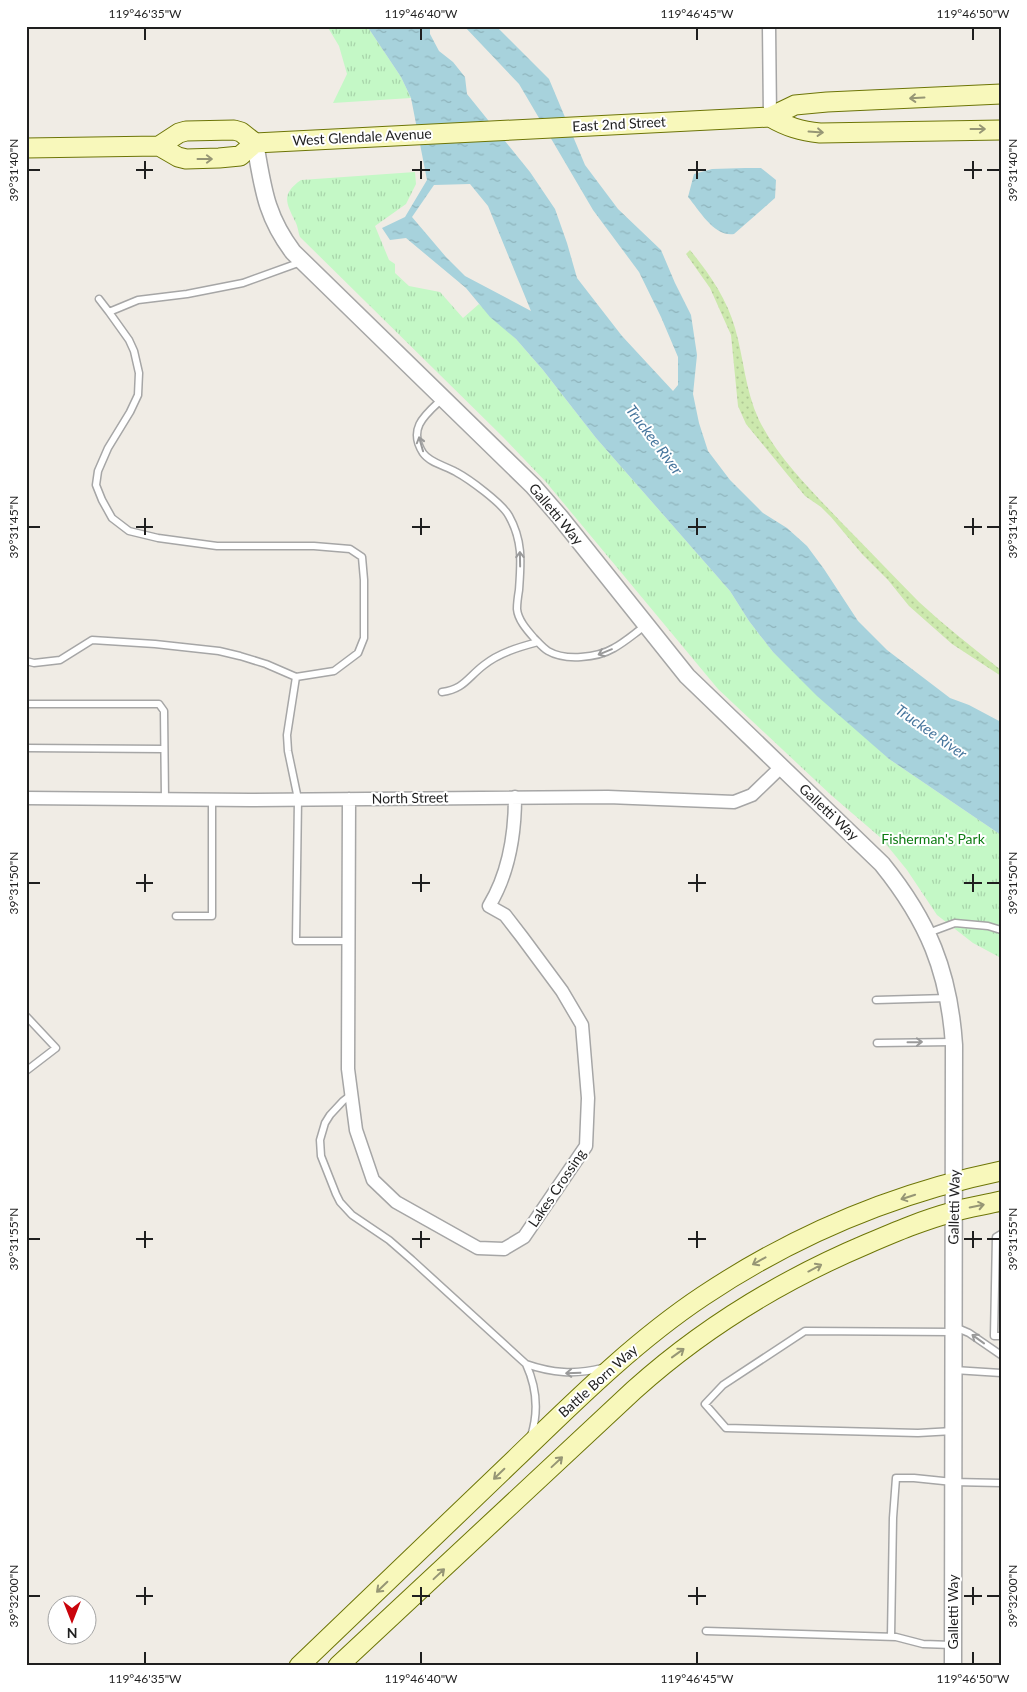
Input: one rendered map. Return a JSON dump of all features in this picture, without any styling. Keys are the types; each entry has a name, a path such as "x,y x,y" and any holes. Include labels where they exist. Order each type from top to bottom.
{"main road":[{"name":"East 2nd Street","path":"468,132 770,117 795,105 819,102 1001,94"},
{"path":"770,117 786,127 804,132 820,133 1001,130"},
{"path":"26,148 159,146 178,157 186,159 240,156 255,143 234,130 186,131 179,133 159,146"},
{"name":"West Glendale Avenue","path":"255,143 468,132"},
{"name":"Battle Born Way","path":"299,1666 619,1362 694,1302 772,1254 850,1218 904,1198 1001,1171"},
{"path":"338,1666 634,1390 671,1358 716,1325 762,1296 838,1256 915,1224 954,1211 1001,1201"}],"street":[{"path":"770,26 770,117"},
{"name":"Galletti Way","path":"255,143 270,213 284,239 303,262 533,486 687,676 882,864 916,911 928,933 938,958 949,998 954,1042 953,1666"},
{"name":"North Street","path":"26,798 212,800 608,797 734,802 752,795 781,767"},
{"name":"Lakes Crossing","path":"350,799 348,1069 356,1130 373,1180 396,1202 478,1248 504,1249 524,1237 586,1146 588,1098 582,1025 562,991 522,936 505,916 489,906 497,893 511,852 515,797"}],"lane":[{"path":"109,312 138,300 186,294 242,283 303,262"},
{"path":"26,662 60,660 92,640 226,653 266,664 296,677 334,671 358,653 364,638 362,558 350,549 314,546 217,546 158,538 129,531 112,518 96,485 98,471 108,448 130,412 138,394 139,373 134,351 129,340 100,299"},
{"path":"444,398 421,418 418,429 419,442 424,454 436,463 456,472 489,496 508,513 517,533 521,557 517,610 521,621 538,642 548,651 559,654 582,657 594,656 615,648 646,626"},
{"path":"442,692 454,690 468,680 484,664 510,650 538,642"},
{"path":"296,677 287,735 288,751 298,799 296,941 348,941"},
{"path":"26,704 159,704 164,711 165,799"},
{"path":"26,748 164,749"},
{"path":"176,916 212,916 212,800"},
{"path":"928,933 955,923 988,926 1001,930"},
{"path":"876,1000 949,998"},
{"path":"26,1016 56,1048 26,1071"},
{"path":"877,1043 954,1042"},
{"path":"352,1094 330,1115 325,1123 320,1140 321,1156 336,1194 340,1202 352,1215 389,1240 526,1364 550,1371 577,1373 592,1371 619,1362"},
{"path":"997,1336 998,1236"},
{"path":"953,1431 918,1433 726,1428 705,1404 723,1385 805,1332 953,1329 969,1333 1001,1355"},
{"path":"525,1450 534,1427 536,1404 535,1389 526,1364"},
{"path":"953,1370 1001,1373"},
{"path":"891,1637 893,1518 896,1478 1001,1483"},
{"path":"706,1631 896,1637 923,1644 953,1645"}],"green space":[{"path":"327,26 367,26 401,77 411,98 333,103 347,74 339,46"},
{"name":"Fisherman's Park","path":"415,172 416,184 406,204 375,226 389,260 395,264 395,273 409,286 440,292 463,318 479,304 516,339 543,370 596,438 730,591 749,621 773,652 889,759 1001,835 1001,958 973,943 937,915 907,870 881,838 831,795 718,689 546,482 503,437 300,237 287,199 290,190 301,180"},
{"path":"690,250 710,277 732,317 754,409 767,435 786,462 919,602 1001,670 1001,676 952,644 909,606 831,517 805,496 746,424 738,406 731,335 710,288 686,254"}],"water":[{"name":"Truckee River","path":"367,26 430,26 430,34 439,51 453,62 465,77 467,94 530,172 555,209 577,278 622,336 673,391 678,385 678,357 639,272 593,210 519,84 464,26 496,26 549,79 585,165 618,209 661,250 691,315 697,355 693,394 699,423 708,451 730,480 763,513 787,528 807,546 858,621 887,650 950,698 969,705 1001,722 1001,835 889,759 817,696 773,652 749,621 730,591 596,438 543,370 516,339 490,317 466,288 406,238 390,240 382,228 405,217 427,180 411,98 401,77","holes":["470,184 488,206 531,311 465,276 412,217 434,185"]},
{"path":"761,168 776,180 775,198 734,234 727,234 714,227 688,197 694,174 712,169"}]}
